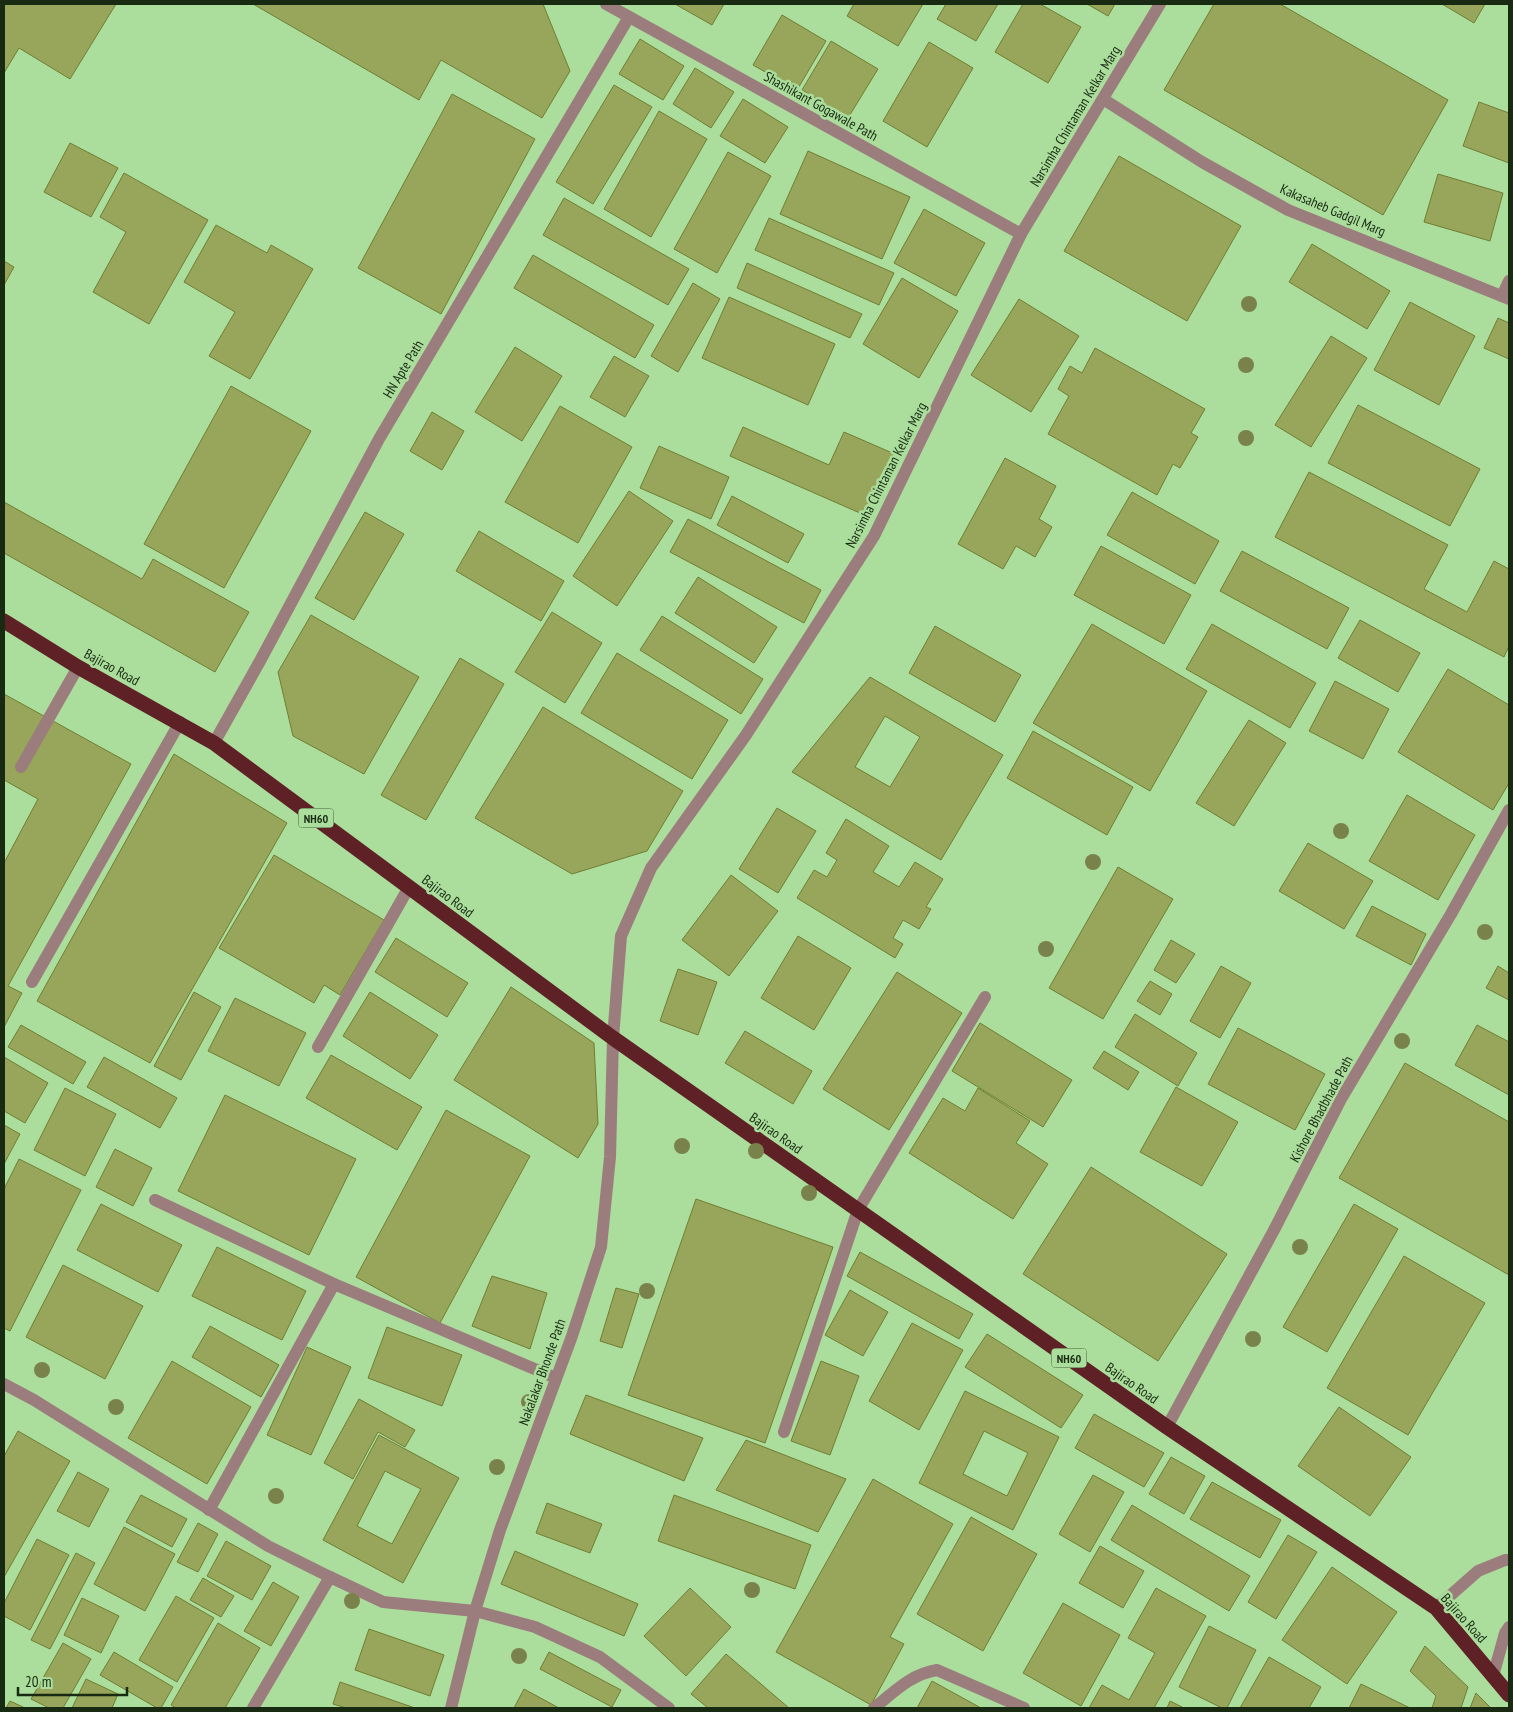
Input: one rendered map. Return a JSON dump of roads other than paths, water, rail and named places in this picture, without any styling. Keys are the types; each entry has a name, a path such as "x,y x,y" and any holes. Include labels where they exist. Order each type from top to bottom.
{"highway":[{"name":"Bajirao Road","path":"4,621 78,667 180,722 214,743 613,1038 1167,1427 1436,1608 1509,1695"}],"street":[{"name":"Shashikant Gogawale Path","path":"606,4 1022,234"},
{"name":"Narsimha Chintaman Kelkar Marg","path":"613,1038 621,936 651,868 746,735 874,536 1022,234 1160,4"},
{"name":"HN Apte Path","path":"214,743 379,439 629,17"},
{"name":"Kakasaheb Gadgil Marg","path":"1103,98 1202,162 1288,210 1506,298"},
{"path":"1506,298 1509,281"},
{"path":"21,767 78,667"},
{"path":"32,982 180,722"},
{"name":"Kishore Bhadbhade Path","path":"1167,1427 1274,1230 1341,1099 1451,914 1509,810"},
{"path":"318,1047 409,887"},
{"path":"784,1432 858,1210 985,997"},
{"name":"Nakalakar Bhonde Path","path":"451,1708 475,1611 500,1530 572,1336 601,1247 610,1157 613,1038"},
{"path":"154,1200 334,1284 556,1378"},
{"path":"209,1510 334,1284"},
{"path":"4,1384 34,1400 268,1546 330,1577 383,1602 475,1611 536,1627 600,1656 669,1708"},
{"path":"1436,1608 1478,1571 1504,1560 1509,1560"},
{"path":"252,1708 330,1577"},
{"path":"1493,1676 1505,1633 1509,1627"},
{"path":"874,1708 912,1678 925,1672 938,1670 1024,1708"}]}
